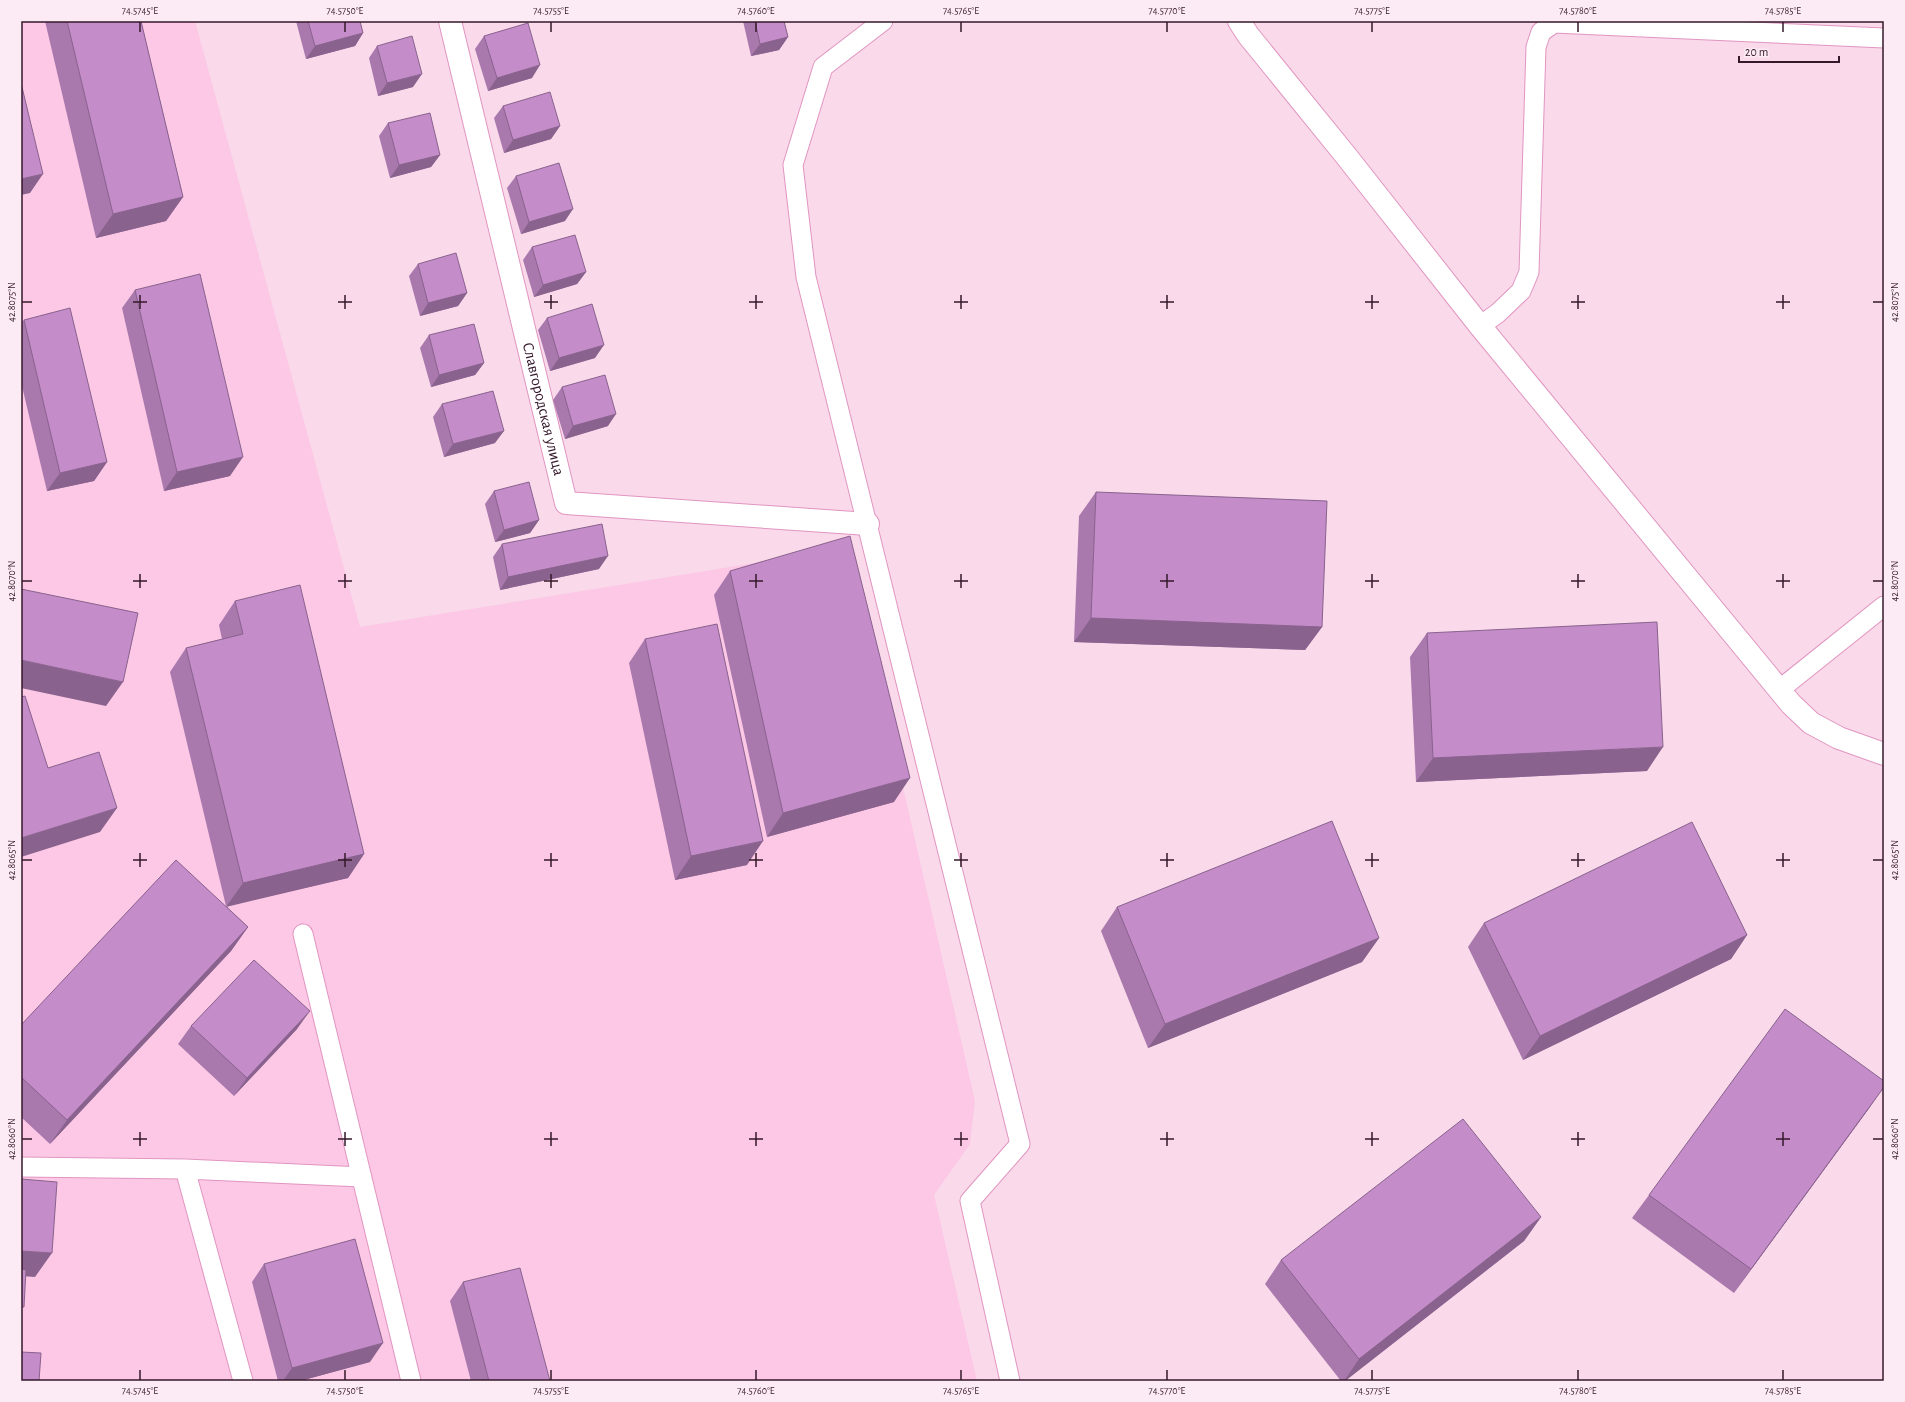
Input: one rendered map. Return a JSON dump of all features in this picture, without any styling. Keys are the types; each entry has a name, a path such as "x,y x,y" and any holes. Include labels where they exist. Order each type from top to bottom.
{"street":[{"name":"Славгородская улица","path":"450,21 566,503 868,524"},
{"path":"1239,21 1248,35 1347,157 1480,326 1790,704 1812,723 1839,738 1884,754"}],"lane":[{"path":"883,21 823,67 793,165 806,277 1020,1144 970,1201 1010,1381"},
{"path":"1480,326 1498,314 1521,291 1529,272 1536,47 1541,32 1554,23 1884,38"},
{"path":"1779,690 1884,606"},
{"path":"303,934 411,1381"},
{"path":"21,1167 185,1169 362,1177"},
{"path":"185,1169 243,1381"}],"shaded area":[{"path":"21,21 195,21 360,627 848,548 975,1101 970,1144 934,1195 977,1381 21,1381"}],"building":[{"path":"67,21 141,21 183,197 113,214"},
{"path":"308,21 360,21 363,33 315,46"},
{"path":"755,21 784,21 788,37 760,44"},
{"path":"528,23 540,65 497,78 484,36"},
{"path":"412,36 422,74 387,83 377,46"},
{"path":"21,83 43,174 21,179"},
{"path":"550,92 560,126 513,140 503,106"},
{"path":"430,113 440,155 399,165 388,123"},
{"path":"559,163 573,209 529,222 516,176"},
{"path":"575,235 586,272 543,285 532,247"},
{"path":"456,253 467,293 428,303 418,264"},
{"path":"200,274 243,457 177,472 135,290"},
{"path":"592,304 604,345 559,358 547,318"},
{"path":"70,308 107,462 60,473 24,320"},
{"path":"474,324 484,363 439,375 429,335"},
{"path":"605,375 616,414 573,426 562,387"},
{"path":"493,391 504,431 453,444 442,404"},
{"path":"529,482 539,520 504,530 494,491"},
{"path":"1096,492 1327,501 1322,627 1091,618"},
{"path":"602,524 608,556 508,577 502,544"},
{"path":"850,536 910,778 783,813 730,571"},
{"path":"300,585 364,854 243,883 186,648 243,634 235,601"},
{"path":"21,589 138,613 123,682 21,660"},
{"path":"1657,622 1663,747 1433,758 1427,633"},
{"path":"717,624 763,841 691,856 645,639"},
{"path":"25,696 48,768 99,752 117,808 21,838 21,697"},
{"path":"1332,821 1379,938 1165,1024 1117,907"},
{"path":"1692,822 1747,935 1540,1036 1484,923"},
{"path":"176,860 248,927 67,1120 21,1077 21,1025"},
{"path":"254,960 310,1011 247,1078 191,1026"},
{"path":"1785,1009 1884,1081 1884,1087 1751,1269 1649,1195"},
{"path":"1463,1119 1541,1217 1359,1359 1281,1260"},
{"path":"21,1179 57,1182 52,1253 21,1251"},
{"path":"355,1239 383,1343 292,1368 264,1264"},
{"path":"520,1268 550,1381 489,1381 463,1282"},
{"path":"21,1269 26,1270 24,1307 21,1307"},
{"path":"21,1352 41,1353 39,1381 21,1381"}]}
